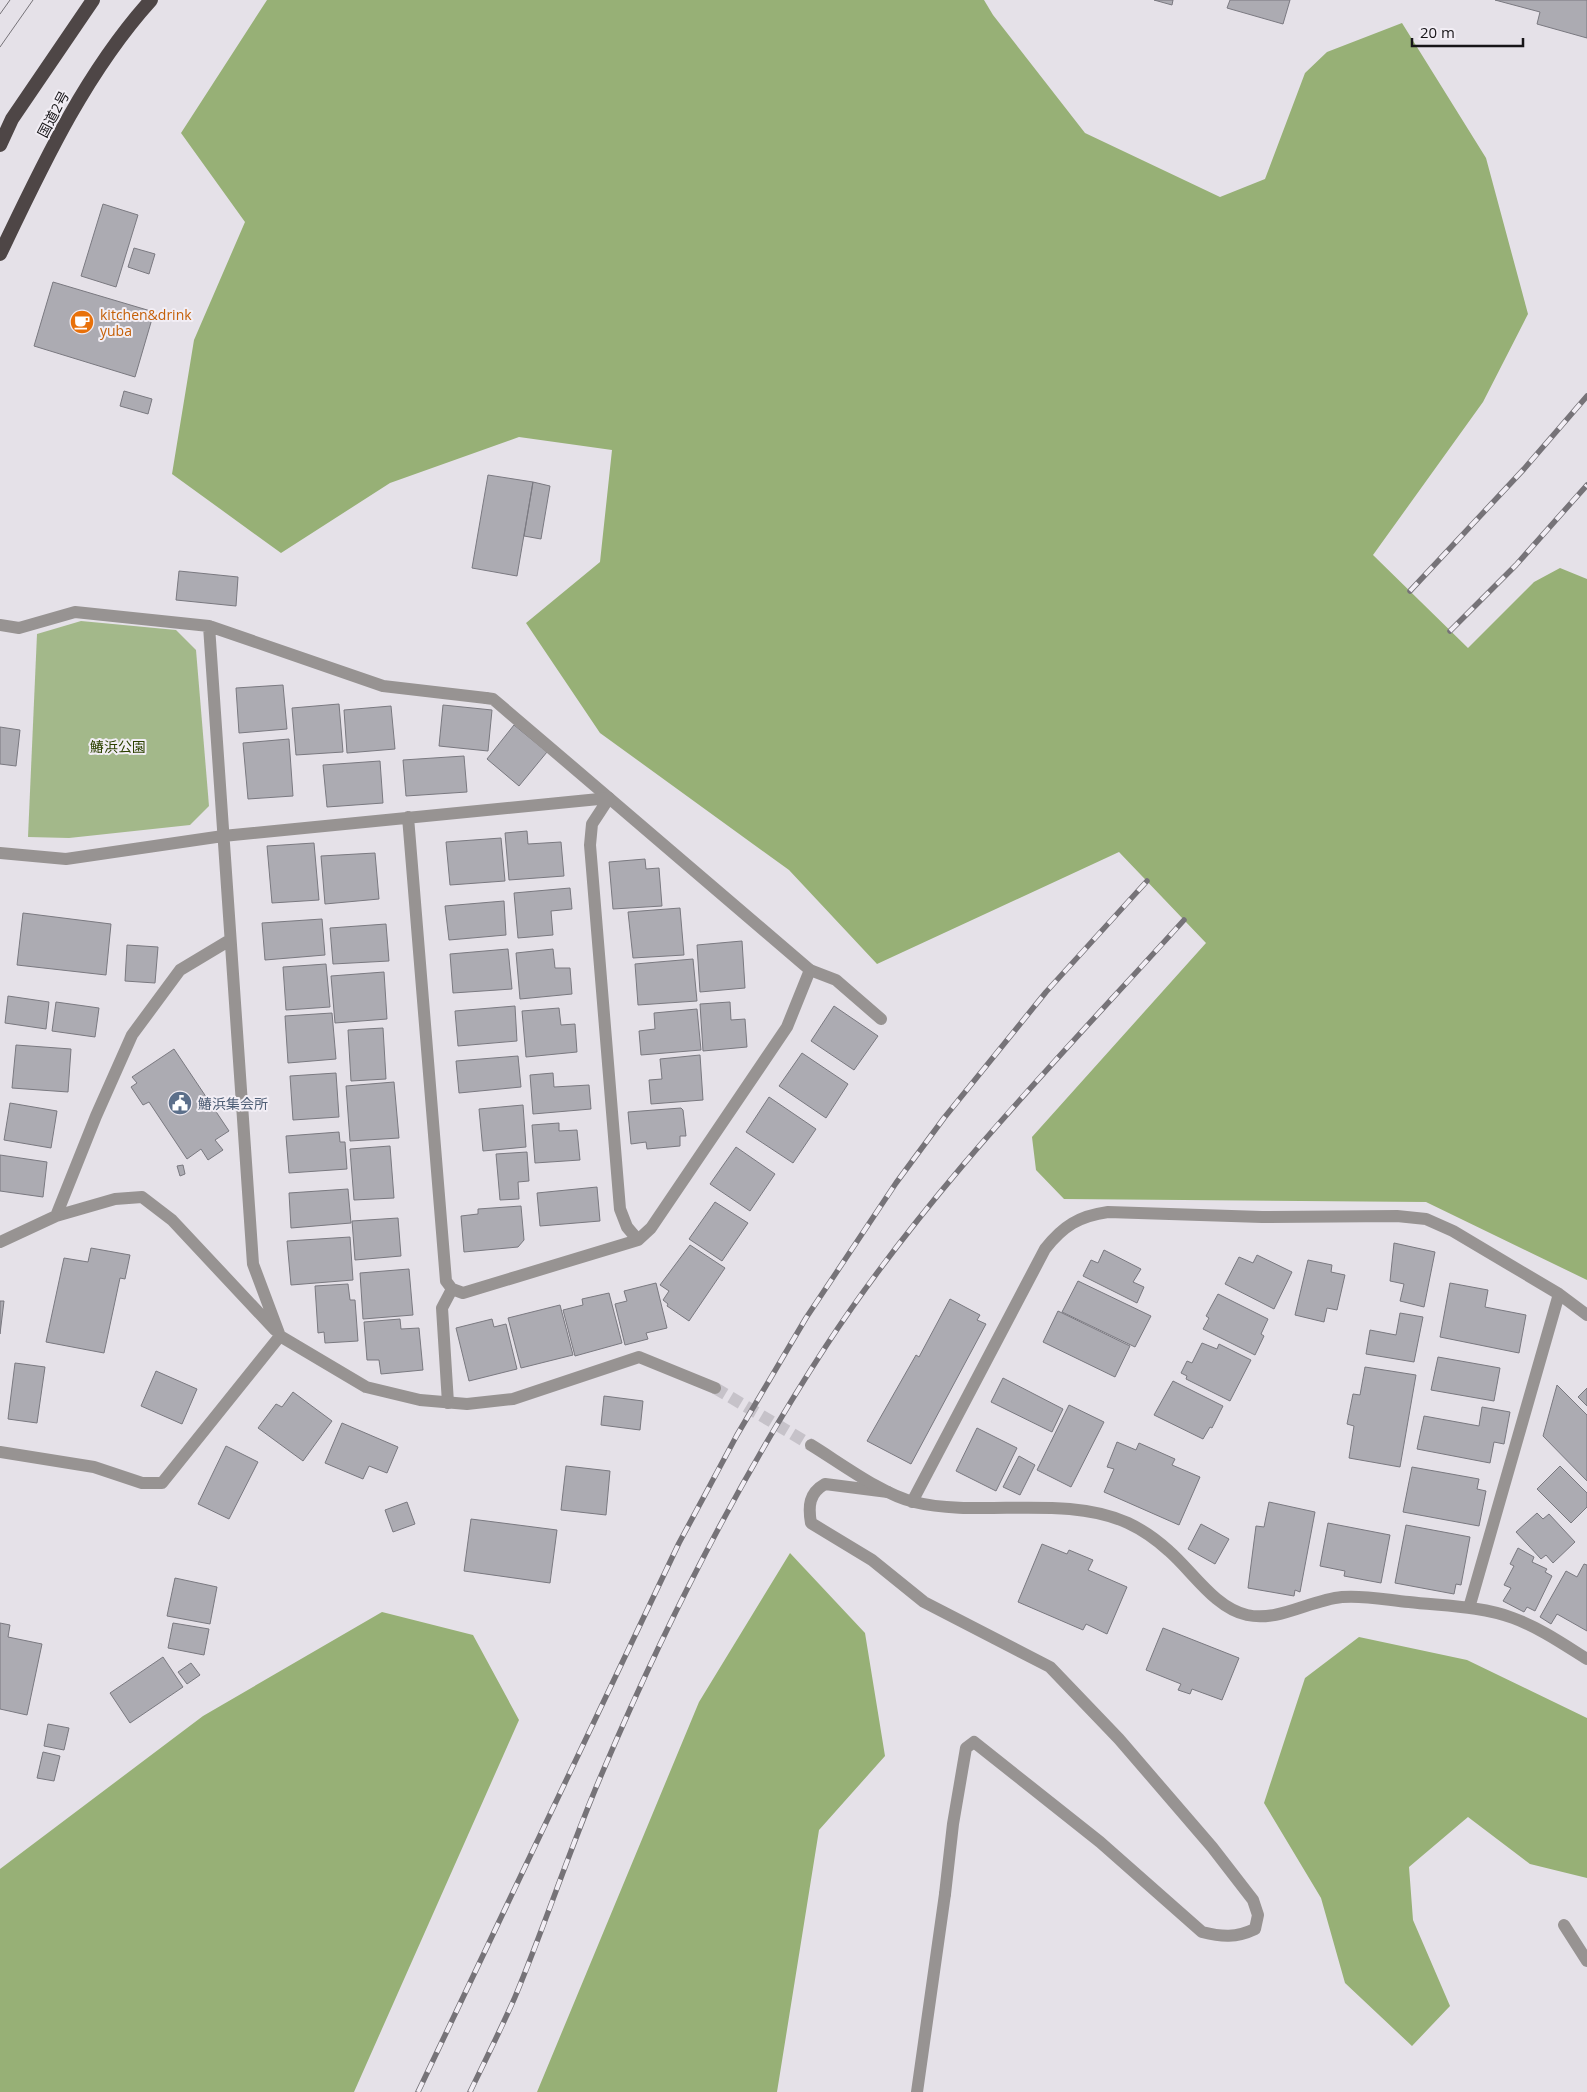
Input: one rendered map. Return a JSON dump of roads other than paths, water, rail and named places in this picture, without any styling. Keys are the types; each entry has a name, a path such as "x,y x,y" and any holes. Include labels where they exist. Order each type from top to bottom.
{"highway":[{"name":"国道2号","path":"0,146 12,119 93,0"},
{"name":"国道2号","path":"0,254 30,191 82,95 137,15 150,0"}],"street":[{"path":"0,625 19,628 75,612 209,626 382,686 493,699 810,970 836,980 881,1019"},
{"path":"209,626 253,1264 280,1336"},
{"path":"0,853 66,860 223,836 609,798"},
{"path":"609,798 592,824 590,845 620,1210 627,1227 638,1240"},
{"path":"408,818 446,1281 452,1289 463,1293 638,1240 651,1228 787,1027 810,970"},
{"path":"56,1216 96,1116 132,1036 180,970 230,940"},
{"path":"0,1242 56,1216 115,1198 142,1198 172,1220 280,1336 366,1386 420,1400 467,1404 513,1399 639,1357 715,1388"},
{"path":"912,1502 1046,1250 1057,1234 1072,1222 1089,1215 1108,1212 1262,1217 1412,1216 1426,1219 1453,1231 1560,1294 1587,1315"},
{"path":"448,1402 442,1308 452,1289"},
{"path":"1469,1608 1560,1294"},
{"path":"0,1452 94,1467 142,1483 162,1483 280,1336"},
{"path":"811,1445 888,1492 912,1502 938,1506 1076,1510 1102,1514 1127,1522 1150,1535 1218,1599 1231,1609 1246,1615 1270,1615 1326,1600 1352,1596 1469,1608 1511,1617 1531,1626 1587,1659"},
{"path":"888,1492 826,1484 817,1489 810,1499 808,1510 811,1523 872,1560 924,1602 1050,1667 1119,1739 1212,1846 1253,1900 1258,1915 1255,1929 1243,1935 1222,1938 1202,1932 1100,1842 974,1742 966,1748 953,1824 917,2092"},
{"path":"1564,1925 1587,1961"}],"tunnel":[{"path":"715,1388 811,1445"}],"tram line":[{"path":"0,14 10,0"},
{"path":"0,47 33,0"}],"railway":[{"path":"1410,591 1524,469 1587,396"},
{"path":"1450,631 1516,565 1587,485"},
{"path":"418,2092 679,1543 737,1435 806,1318 896,1183 944,1118 1046,992 1147,881"},
{"path":"470,2092 515,1997 591,1799 652,1662 678,1607 734,1500 794,1396 866,1289 951,1179 1043,1074 1184,920"}],"place":[{"name":"kitchen&drink yuba","path":"82,322"},
{"name":"鰆浜集会所","path":"180,1103"}],"park label":[{"name":"鰆浜公園","path":"118,746"}]}
